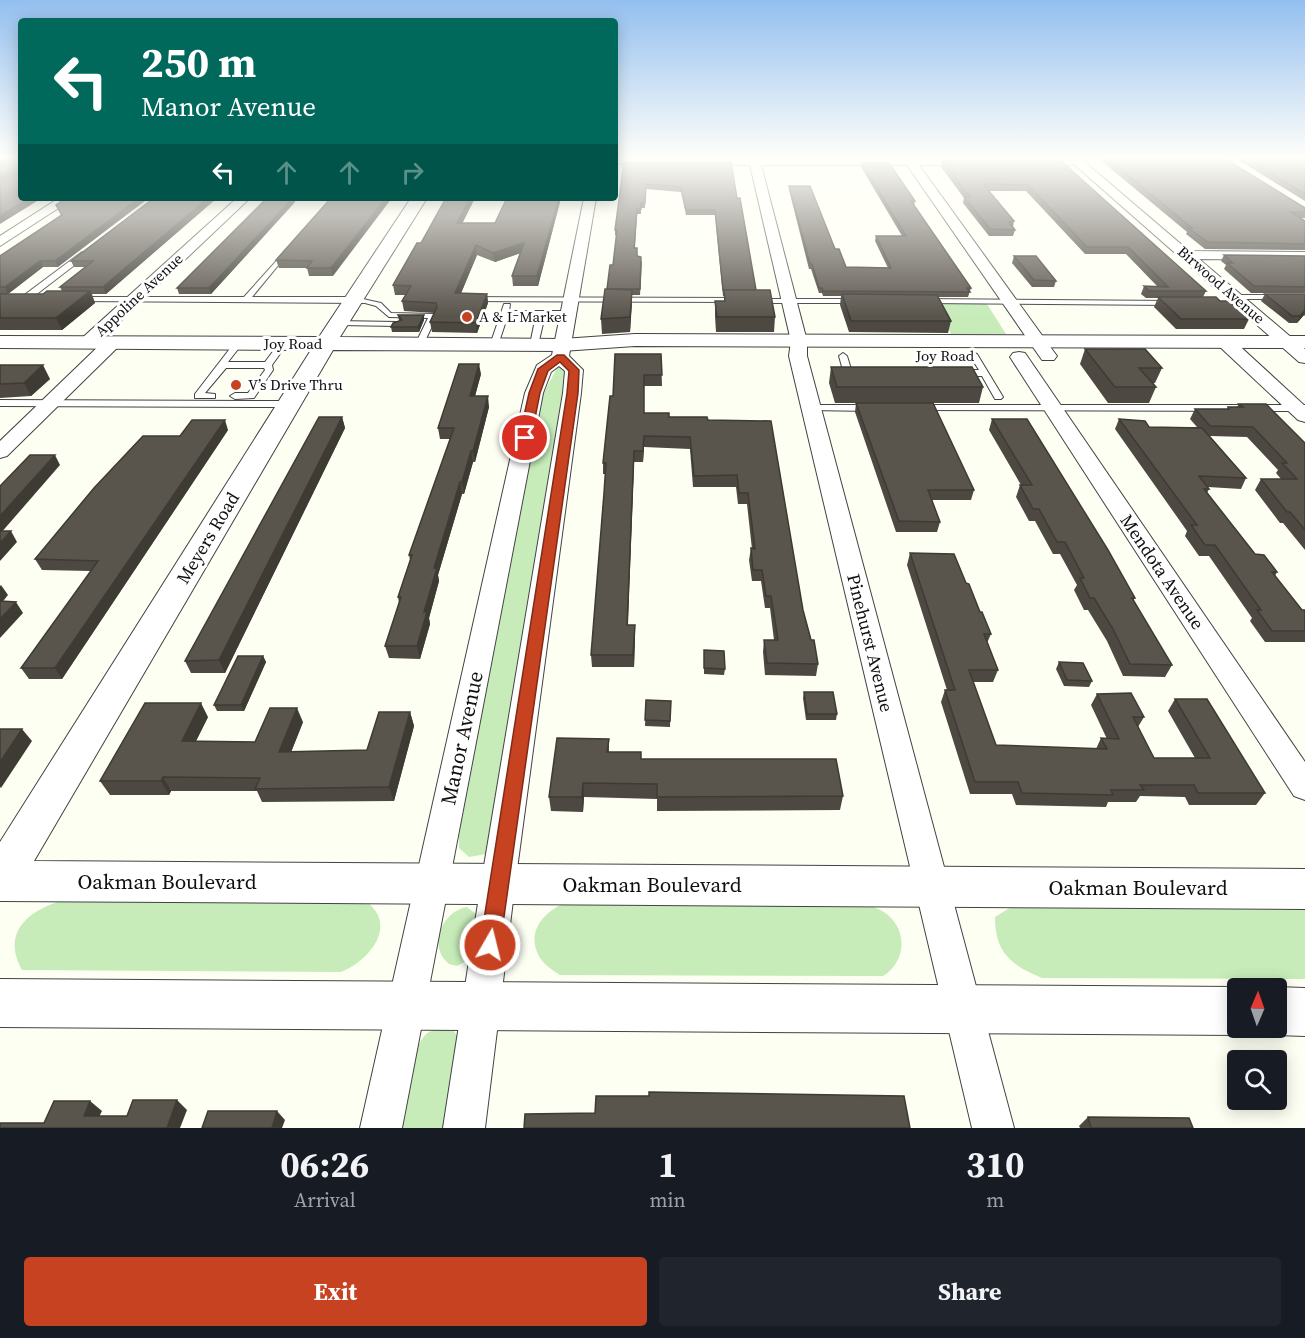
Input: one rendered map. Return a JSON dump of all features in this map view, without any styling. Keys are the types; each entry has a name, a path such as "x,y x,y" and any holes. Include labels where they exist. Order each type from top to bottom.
{"street":[{"path":"0,242 48,211"},
{"name":"Appoline Avenue","path":"87,343 230,211"},
{"name":"Meyers Road","path":"0,880 289,404 411,211"},
{"path":"464,1128 498,884 572,393 574,370 561,351 587,211"},
{"name":"Pinehurst Avenue","path":"766,211 811,408 993,1128"},
{"name":"Mendota Avenue","path":"945,211 1009,301 1035,352 1053,408 1305,787"},
{"name":"Birwood Avenue","path":"1135,211 1187,255 1234,301 1296,342 1305,358"},
{"path":"1187,255 1305,256"},
{"name":"Joy Road","path":"0,342 283,344 332,334 421,331 494,345 534,345 561,351 586,345 606,351 635,353 798,348 1305,358"},
{"path":"1226,342 1302,411"},
{"name":"Joy Road","path":"798,348 843,356 980,365 1035,352 1226,342 1296,342"},
{"name":"Appoline Avenue","path":"0,452 112,343"},
{"name":"Manor Avenue","path":"381,1128 534,393 543,369 561,351"},
{"name":"Oakman Boulevard","path":"0,880 1305,889"},
{"path":"0,1003 1227,1011"},
{"path":"1287,1011 1305,1012"}],"lane":[{"path":"246,299 296,240"},
{"path":"37,298 22,298 92,248"},
{"path":"1234,301 1305,297"},
{"path":"70,299 354,299 377,303 383,306 389,315"},
{"path":"472,299 509,299 568,307 869,301"},
{"path":"494,345 509,299"},
{"path":"916,301 1176,303"},
{"path":"505,313 541,313 568,307"},
{"path":"534,345 541,313"},
{"path":"389,315 432,316 421,331"},
{"path":"380,333 389,315"},
{"path":"380,333 395,327"},
{"path":"238,344 198,396 251,396 283,344"},
{"path":"843,356 847,372 870,372"},
{"path":"223,365 269,368"},
{"path":"950,373 980,365 998,397"},
{"path":"0,403 289,404"},
{"path":"811,408 879,408"},
{"path":"903,408 1302,411"}],"green space":[{"path":"935,303 987,304 1006,334 951,334"},
{"path":"561,366 566,370 486,854 469,857 459,848 459,835 541,398 557,368"},
{"path":"67,899 367,902 376,911 380,922 380,932 370,951 361,960 341,972 22,970 16,956 15,943 17,933 23,923 42,909"},
{"path":"570,901 867,904 892,919 900,934 901,950 895,965 883,976 560,975 539,956 535,934 548,914"},
{"path":"1016,904 1305,905 1305,979 1042,978 1022,968 1007,956 998,940 995,917"},
{"path":"467,907 477,915 470,959 457,966 449,964 442,957 438,940 440,931 451,915"},
{"path":"443,1028 454,1031 458,1037 444,1128 400,1128 409,1076 417,1049 422,1038 429,1032"}],"building":[{"path":"0,211 9,211 0,216"},
{"path":"59,211 122,211 55,261 40,261 5,287 0,287 0,256 62,215"},
{"path":"137,211 193,211 103,287 60,287 93,261 71,261"},
{"path":"254,211 281,211 209,288 177,288"},
{"path":"320,211 376,211 331,268 307,268 312,261 276,260"},
{"path":"439,211 463,211 457,223 495,223 501,211 555,211 537,276 512,276 524,243 493,253 476,245 455,293 487,294 476,323 430,322 437,307 436,303 402,301 411,286 393,285 417,243 421,243"},
{"path":"618,211 637,211 634,248 637,248 637,256 641,257 640,289 607,289 610,265 613,265 617,230 615,230"},
{"path":"715,211 742,211 756,290 723,290"},
{"path":"796,211 820,211 835,249 839,249 846,267 891,268 876,236 906,236 891,211 918,211 971,288 967,288 970,292 823,291 819,288 812,264 810,264"},
{"path":"975,211 1005,211 1014,221 1009,222 1015,230 990,229"},
{"path":"1052,211 1116,211 1206,291 1149,291 1144,286 1168,287 1128,247 1087,247"},
{"path":"1171,211 1305,211 1291,212 1305,221 1305,244 1208,242 1188,228 1192,228"},
{"path":"1224,255 1305,256 1305,287 1254,286 1227,263 1233,263"},
{"path":"1014,256 1036,256 1056,281 1034,280"},
{"path":"605,289 632,290 630,317 601,319"},
{"path":"724,290 770,290 775,317 717,317 715,301 725,301"},
{"path":"47,291 90,291 56,318 0,318 0,294 43,294"},
{"path":"842,294 937,295 951,321 851,321"},
{"path":"1265,294 1305,294 1305,310 1300,316 1292,316"},
{"path":"1158,297 1216,297 1220,301 1229,301 1249,319 1181,319"},
{"path":"398,315 424,315 418,327 391,327 393,323 402,320"},
{"path":"1085,349 1145,349 1162,368 1139,368 1156,387 1115,387"},
{"path":"615,354 661,354 662,375 644,375 644,413 669,413 669,417 707,417 708,420 771,421 803,610 811,640 814,640 818,664 767,663 764,640 778,640 771,596 766,596 762,570 753,570 751,548 755,549 748,493 739,493 737,475 694,476 690,437 644,436 643,451 634,451 627,625 635,625 633,655 591,655 606,463 603,463 610,396 613,396"},
{"path":"459,364 479,364 470,396 488,396 473,451 471,451 462,482 460,482 434,568 437,568 417,646 385,646 412,555 409,555 454,428 438,428"},
{"path":"0,365 43,365 24,383 0,384"},
{"path":"831,367 972,367 983,387 837,387"},
{"path":"856,403 933,403 974,490 928,490 940,522 899,521"},
{"path":"1239,404 1266,404 1305,443 1305,530 1290,512 1287,512 1261,479 1297,479 1282,463 1287,463 1253,427 1210,426 1195,409 1243,407"},
{"path":"319,417 342,417 219,660 185,661"},
{"path":"992,419 1027,419 1108,550 1135,598 1132,598 1172,665 1130,664 1113,629 1094,598 1090,598 1080,578 1084,578 1065,542 1057,542 1039,509 1033,509 1020,485 1032,485"},
{"path":"1119,419 1145,421 1149,427 1202,428 1246,478 1199,476 1209,489 1204,489 1255,554 1264,555 1277,572 1272,572 1302,610 1305,610 1305,631 1272,631 1257,610 1261,610 1215,545 1205,545 1191,525 1197,525"},
{"path":"192,420 225,420 55,668 21,668 98,561 35,559 94,488 143,436 180,436"},
{"path":"30,455 55,455 0,516 0,486"},
{"path":"0,531 11,531 0,543"},
{"path":"910,553 954,554 980,612 982,612 991,634 984,634 998,670 969,670 996,745 1107,749 1101,738 1119,739 1097,694 1131,693 1144,717 1133,717 1154,758 1210,758 1175,699 1207,699 1265,793 1198,793 1194,785 1140,785 1144,790 1111,790 1113,795 1022,793 1018,782 975,782 945,690 955,690"},
{"path":"0,601 16,602 0,619"},
{"path":"704,650 724,651 725,669 704,668"},
{"path":"238,656 263,656 241,705 214,705"},
{"path":"1059,662 1083,663 1092,681 1067,680"},
{"path":"804,692 833,692 837,714 807,714"},
{"path":"646,700 671,701 670,721 645,720"},
{"path":"145,703 201,703 182,741 255,742 270,708 297,708 279,752 367,750 379,712 410,712 389,787 255,789 260,778 163,777 161,781 100,781"},
{"path":"0,729 22,729 0,762"},
{"path":"557,738 609,739 607,752 641,752 641,759 836,759 843,796 657,797 657,784 583,783 582,797 549,797"},
{"path":"649,1092 904,1096 910,1128 524,1128 525,1114 595,1113 596,1096 649,1096"},
{"path":"133,1100 177,1100 167,1128 0,1128 0,1123 44,1123 54,1101 90,1101 84,1116 127,1116"},
{"path":"208,1111 277,1111 272,1128 202,1128"},
{"path":"1088,1117 1189,1118 1193,1128 1091,1128"}],"place":[{"name":"A & L Market","path":"467,317"},
{"name":"V’s Drive Thru","path":"236,385"}],"route":[{"path":"490,945 572,393 574,370 560,357 543,369 534,393 525,438"}]}
